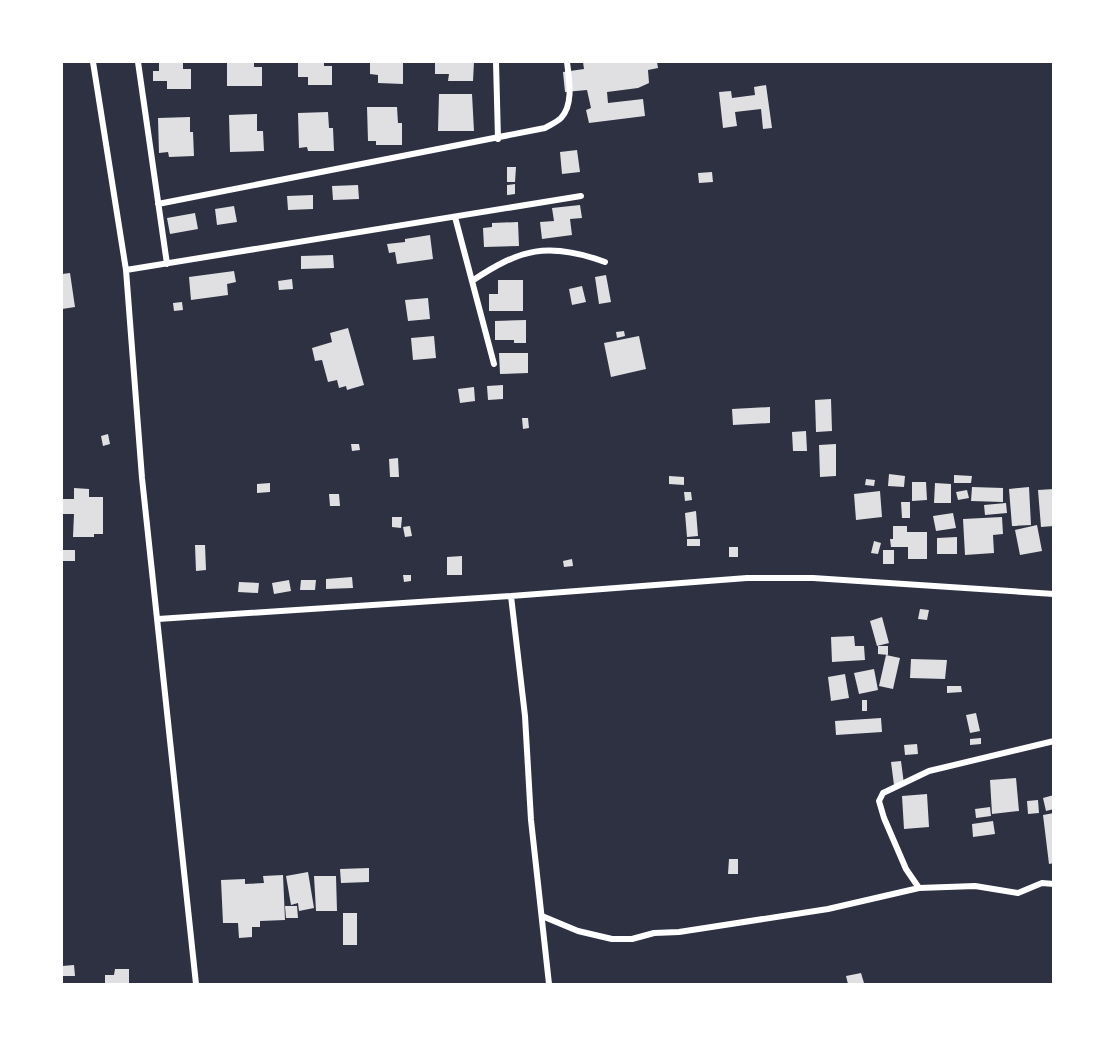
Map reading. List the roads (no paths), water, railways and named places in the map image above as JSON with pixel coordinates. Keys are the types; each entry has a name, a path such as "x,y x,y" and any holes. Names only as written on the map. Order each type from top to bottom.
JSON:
{"street":[{"path":"93,62 126,270 142,478 196,984"},
{"path":"138,62 167,264"},
{"path":"496,62 498,139"},
{"path":"158,204 545,128 561,118 568,104 570,82 567,62"},
{"path":"126,270 580,196"},
{"path":"455,217 494,364"},
{"path":"472,281 501,262 534,252 555,250 581,254 604,262"},
{"path":"158,619 747,578 813,578 1053,594"},
{"path":"511,596 525,716 531,820 549,984"},
{"path":"919,888 906,868 884,818 879,801 883,793 928,771 1053,741"},
{"path":"542,916 596,936 632,939 654,933 679,932 828,909 919,888 975,886 1018,893 1042,883 1053,884"}]}
